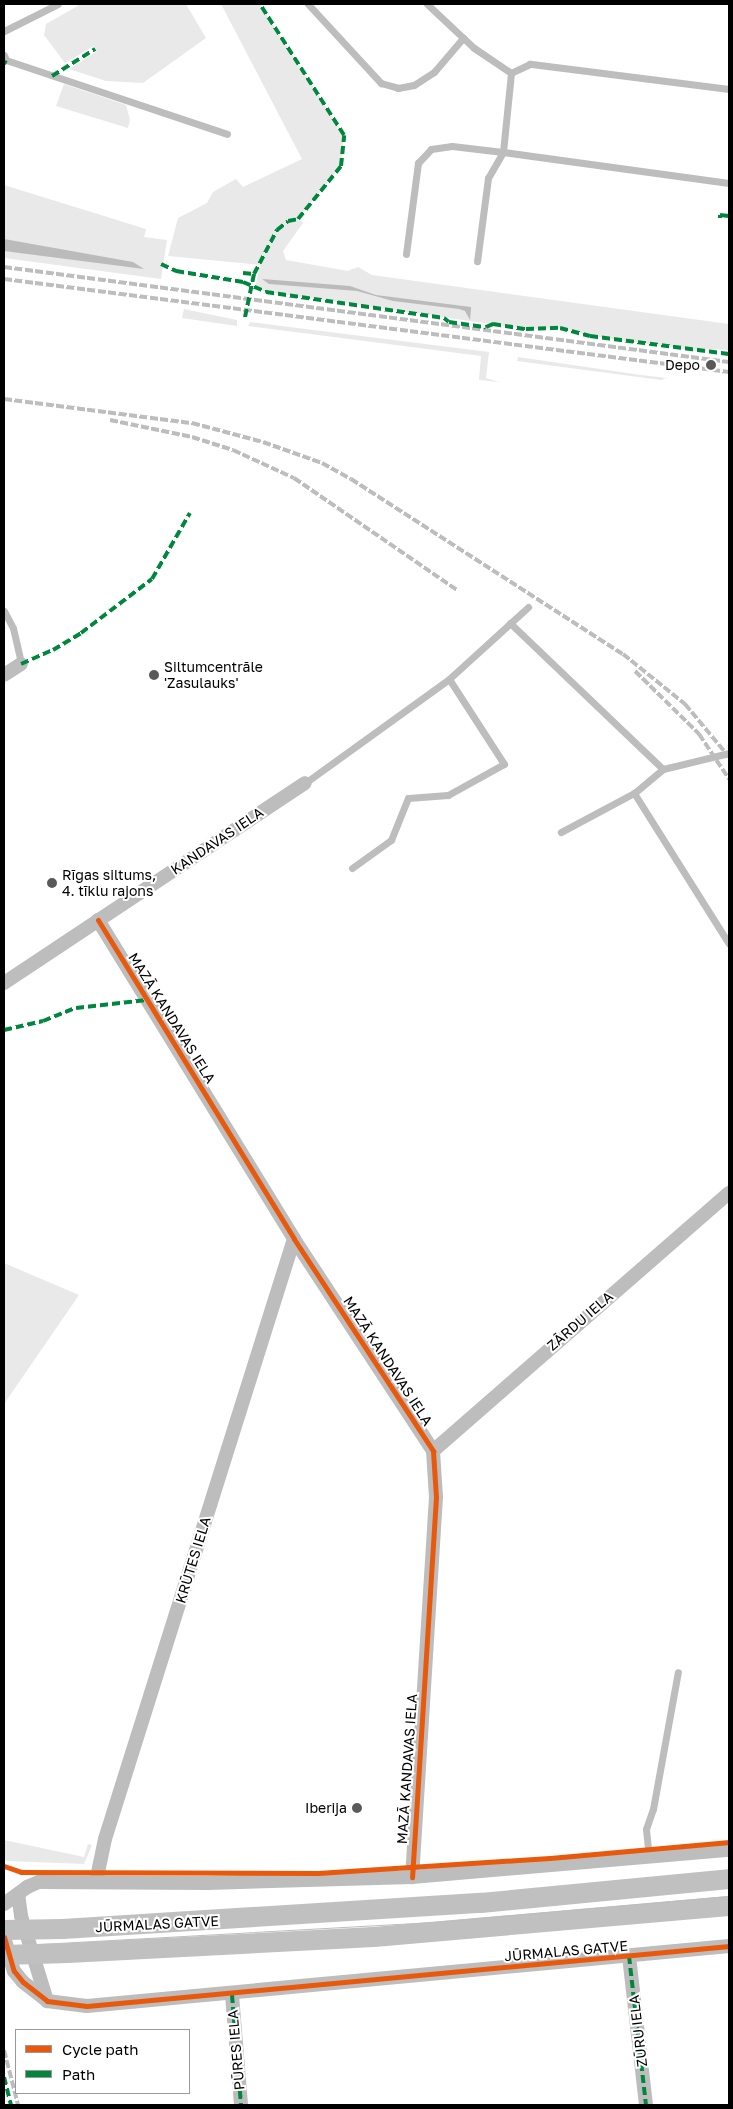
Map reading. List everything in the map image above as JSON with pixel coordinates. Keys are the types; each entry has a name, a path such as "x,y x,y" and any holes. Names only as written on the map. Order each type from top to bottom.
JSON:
{"main road":[{"name":"JŪRMALAS GATVE","path":"4,1930 63,1929 471,1904 729,1879"},
{"name":"JŪRMALAS GATVE","path":"4,1955 374,1937 729,1906"}],"street":[{"path":"4,675 21,664"},
{"name":"KANDAVAS IELA","path":"4,983 305,783"},
{"name":"MAZĀ KANDAVAS IELA","path":"98,920 294,1239 433,1451 436,1497 412,1877"},
{"name":"ZĀRDU IELA","path":"433,1451 729,1193"},
{"name":"KRŪTES IELA","path":"96,1882 105,1839 294,1239"},
{"path":"4,1904 39,1882 266,1882 412,1877 729,1850"},
{"path":"18,1894 20,1916 47,2001"},
{"path":"4,1937 14,1971 23,1982 47,2001"},
{"name":"JŪRMALAS GATVE","path":"47,2001 87,2006 232,1995 729,1946"},
{"name":"ZŪRU IELA","path":"629,1956 646,2105"},
{"name":"PŪRES IELA","path":"232,1995 241,2105"}],"lane":[{"path":"4,31 58,4"},
{"path":"308,4 381,83 398,88 414,85 434,72 463,38"},
{"path":"427,4 463,38 511,72"},
{"path":"4,54 6,60 227,134"},
{"path":"511,72 530,64 729,89"},
{"path":"477,261 488,178 502,152 511,72"},
{"path":"406,254 418,163 430,149 452,146 729,183"},
{"path":"305,783 449,679 528,607"},
{"path":"4,611 13,628 21,664"},
{"path":"510,623 663,769"},
{"path":"352,868 391,840 408,798 448,795 504,764 449,679"},
{"path":"561,832 634,793 663,769 729,753"},
{"path":"634,793 729,944"},
{"path":"649,1858 646,1829 653,1810 678,1672"}],"shaded area":[{"path":"81,4 186,4 206,38 143,83 106,81 69,69 97,51 94,46 65,63 44,35 46,24"},
{"path":"221,4 260,4 344,135 341,166 298,219 303,223 283,251 286,260 348,271 358,267 372,275 729,324 729,350 707,349 705,352 590,336 560,328 526,329 266,292 255,288 260,265 168,256 178,218 207,203 213,192 236,179 243,187 302,159"},
{"path":"64,84 126,105 130,120 128,128 56,106"},
{"path":"4,185 146,229 144,237 167,240 161,279 4,258"},
{"path":"4,239 133,262 144,269 4,251"},
{"path":"262,279 350,286 376,295 471,307 470,320 465,311 459,309 393,301 357,291 269,284"},
{"path":"184,309 237,320 237,326 182,318"},
{"path":"250,322 489,352 486,378 499,382 479,380 481,356 248,326"},
{"path":"518,357 666,378 661,380 517,361"},
{"path":"4,1263 79,1295 4,1404"},
{"path":"4,1840 84,1857 88,1844 92,1845 84,1864 7,1861 4,1859"}],"tram line":[{"path":"4,1946 433,1922 729,1896"}],"railway":[{"path":"4,267 729,362"},
{"path":"4,279 729,372"},
{"path":"4,399 192,423 263,442 322,463 351,479 623,654 685,704 729,757"},
{"path":"110,420 192,437 233,450 294,478 457,590"},
{"path":"635,671 699,734 729,779"},
{"path":"4,2050 15,2093"},
{"path":"15,2094 18,2105"}],"marked path":[{"path":"254,274 277,230 288,221 298,219 341,166 344,135 260,4"},
{"path":"52,76 95,49"},
{"path":"4,64 6,60"},
{"path":"720,218 720,215 729,216"},
{"path":"161,264 176,271 243,282 266,292 444,318 449,322 486,327 493,324 526,329 560,328 590,336 729,354"},
{"path":"243,273 254,274 245,317"},
{"path":"21,664 53,650 81,633 152,579 190,513"},
{"path":"4,1030 43,1021 76,1008 147,1000"},
{"path":"629,1956 646,2105"},
{"path":"232,1995 241,2105"},
{"path":"4,2077 11,2105"}],"cycle path":[{"path":"98,920 294,1239 433,1451 436,1497 412,1877"},
{"path":"4,1866 21,1872 318,1873 550,1858 729,1842"},
{"path":"4,1937 14,1971 23,1982 47,2001 87,2006 729,1946"}],"place":[{"name":"Depo","path":"711,365"},
{"name":"Siltumcentrāle 'Zasulauks'","path":"154,675"},
{"name":"Rīgas siltums, 4. tīklu rajons","path":"52,883"},
{"name":"Iberija","path":"357,1808"}]}
